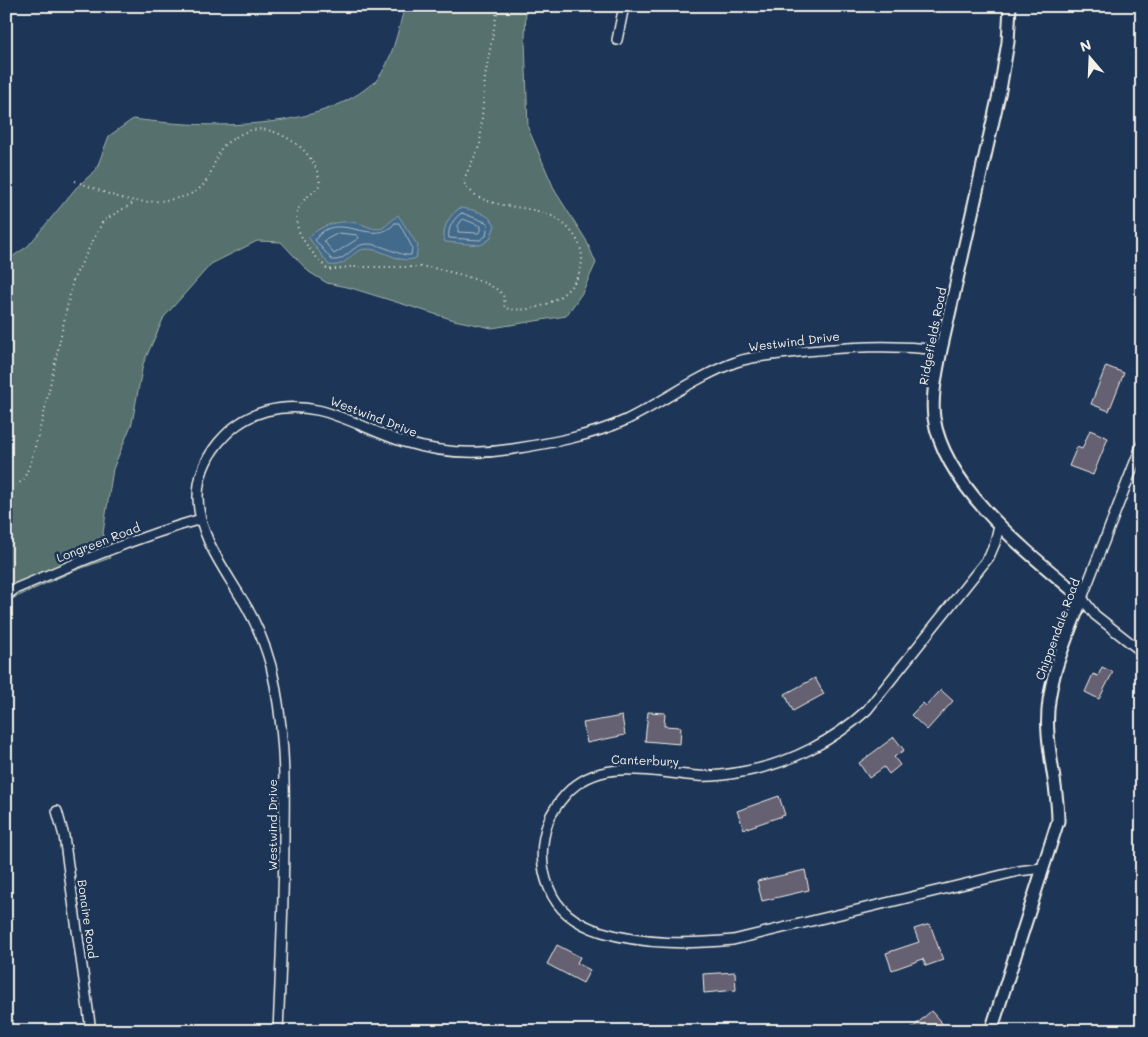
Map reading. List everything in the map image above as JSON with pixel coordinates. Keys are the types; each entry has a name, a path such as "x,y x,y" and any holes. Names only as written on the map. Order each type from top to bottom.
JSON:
{"street":[{"path":"617,40 624,6"},
{"name":"Ridgefields Road","path":"1010,6 1008,42 1000,90 934,386 934,417 937,432 949,461 999,525 1082,598 1095,614 1142,652"},
{"name":"Westwind Drive","path":"278,1031 284,891 285,763 276,692 270,663 250,614 209,542 201,519 198,499 203,466 222,438 246,420 263,412 301,407 318,408 379,433 426,448 478,454 570,439 603,429 628,419 703,377 751,357 866,345 899,345 941,350"},
{"name":"Chippendale Road","path":"991,1031 1058,814 1058,801 1048,735 1048,697 1054,672 1142,444"},
{"name":"Longreen Road","path":"6,596 15,589 80,562 171,528 201,519"},
{"name":"Canterbury","path":"999,525 995,543 989,557 867,710 853,724 808,749 748,771 701,776 627,770 600,771 584,778 560,801 550,815 542,847 542,864 551,893 574,920 591,928 637,940 701,943 753,936 1019,871 1042,868"},
{"name":"Bonaire Road","path":"58,811 64,836 91,1031"}],"path":[{"path":"75,181 125,201 136,202 179,198 199,190 210,176 222,147 240,134 255,128 268,129 284,135 305,150 318,173 320,184 300,205 297,211 297,222 298,231 328,270 350,267 433,268 497,290 505,299 505,308 517,309 552,302 564,295 572,287 581,267 582,255 580,245 570,230 552,215 494,202 479,196 470,191 463,181 480,145 485,76 498,6"},
{"path":"6,489 23,481 31,462 73,280 103,221 136,202"}],"green space":[{"path":"405,6 526,6 525,40 528,128 555,191 586,240 596,263 582,293 566,316 492,328 454,320 351,288 327,283 309,272 281,242 257,241 211,264 164,317 143,364 132,423 113,469 103,533 110,558 71,572 12,599 6,606 6,261 28,246 76,188 96,170 109,136 133,119 190,124 252,124 313,114 340,104 364,90 376,81 382,73 394,45"}],"water":[{"path":"460,208 480,212 489,217 495,225 490,239 481,245 445,242 445,227 452,214"},
{"path":"398,215 418,246 416,258 404,260 380,251 367,249 357,252 341,264 329,265 308,237 321,228 342,222 356,223 376,229 383,228"}],"building":[{"path":"1106,366 1124,373 1109,411 1091,404"},
{"path":"1090,430 1108,438 1093,475 1069,466 1077,447 1082,449"},
{"path":"1102,667 1113,672 1099,699 1085,692 1093,674 1098,676"},
{"path":"815,678 824,694 793,711 785,694"},
{"path":"941,690 953,701 927,730 911,715 923,703 926,706"},
{"path":"648,712 665,713 664,726 681,727 680,744 645,741"},
{"path":"622,716 625,735 587,743 583,723"},
{"path":"894,737 904,750 894,757 900,765 889,774 884,767 869,778 859,763"},
{"path":"779,796 785,815 744,829 737,811"},
{"path":"805,870 809,890 762,901 757,881"},
{"path":"930,924 943,960 926,966 923,959 892,970 886,953 919,942 914,929"},
{"path":"557,945 580,957 577,963 590,970 583,983 547,964"},
{"path":"735,972 736,990 704,993 703,974"},
{"path":"931,1011 949,1031 909,1031"}]}
